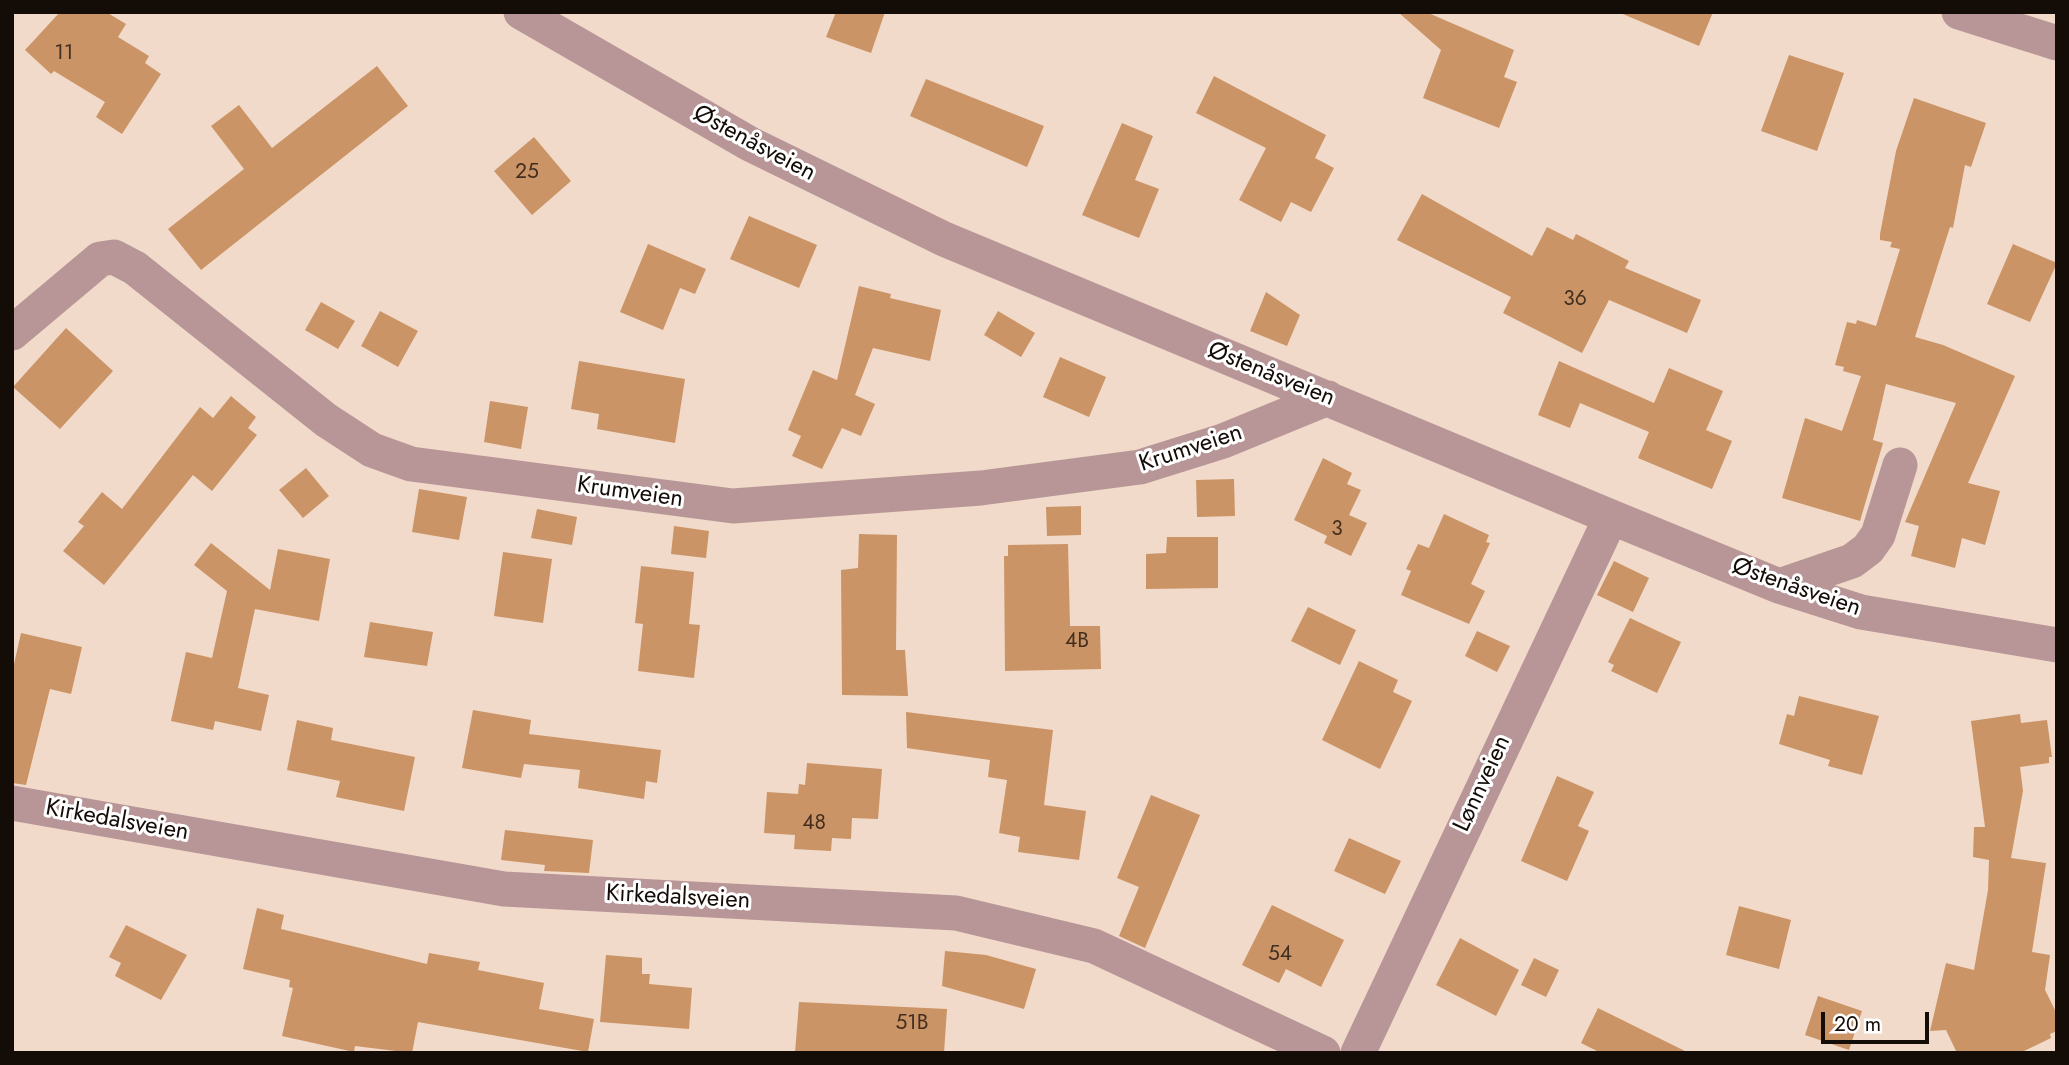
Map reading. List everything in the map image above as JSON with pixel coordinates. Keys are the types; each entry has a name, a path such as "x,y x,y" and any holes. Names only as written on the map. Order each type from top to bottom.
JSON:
{"street":[{"name":"Østenåsveien","path":"521,12 750,144 841,190 1104,307 1611,517 1779,586 1861,612 2057,645"},
{"path":"1959,12 2057,43"},
{"name":"Krumveien","path":"12,333 100,259 114,257 135,268 326,420 372,450 411,464 733,506 981,488 1140,467 1223,441 1328,398"},
{"path":"1779,586 1852,561 1868,549 1878,536 1900,465"},
{"name":"Lønnveien","path":"1358,1053 1611,517"},
{"name":"Kirkedalsveien","path":"12,803 504,889 956,913 1094,946 1323,1053"}],"building":[{"path":"60,12 106,12 126,24 118,37 149,56 145,63 161,74 122,134 96,117 105,102 54,71 51,74 25,50"},
{"path":"836,12 885,12 871,53 826,37"},
{"path":"1398,12 1426,12 1514,50 1504,77 1517,82 1499,128 1423,98 1441,50"},
{"path":"1618,12 1713,12 1699,46"},
{"path":"1789,55 1844,73 1817,151 1761,131"},
{"path":"377,66 408,106 201,270 168,229 244,169 211,126 239,105 272,148"},
{"path":"1214,76 1326,135 1315,158 1334,168 1311,212 1291,202 1281,222 1239,200 1266,148 1196,113"},
{"path":"926,79 1044,126 1027,167 910,116"},
{"path":"1914,98 1986,123 1971,167 1965,165 1953,228 1950,227 1915,337 1943,345 2015,376 1968,483 2000,491 1985,545 1962,538 1955,568 1911,556 1919,526 1905,522 1956,403 1886,384 1873,440 1883,443 1860,521 1782,498 1805,418 1842,431 1861,376 1843,371 1844,367 1835,365 1847,322 1856,324 1857,320 1876,326 1900,249 1890,247 1892,242 1880,240 1880,234 1896,151"},
{"path":"1122,123 1153,136 1135,180 1159,189 1139,238 1082,215"},
{"path":"534,137 571,181 532,215 494,171"},
{"path":"1422,194 1532,256 1547,227 1573,240 1576,234 1629,261 1625,268 1701,300 1687,333 1609,300 1582,353 1503,313 1511,297 1397,240"},
{"path":"749,216 817,245 799,288 730,259"},
{"path":"648,244 706,269 695,294 680,288 663,330 620,312"},
{"path":"2013,244 2057,263 2030,322 1987,304"},
{"path":"859,286 891,294 890,298 941,310 930,361 873,348 855,395 875,404 861,436 842,428 822,469 792,456 801,436 788,430 813,370 837,380"},
{"path":"1266,292 1300,315 1287,346 1250,331"},
{"path":"321,302 355,321 338,349 305,330"},
{"path":"380,311 418,331 398,367 361,346"},
{"path":"998,311 1035,333 1021,357 984,335"},
{"path":"66,328 113,371 60,429 13,387"},
{"path":"1060,357 1106,377 1089,417 1043,397"},
{"path":"579,361 685,379 675,443 597,429 599,414 571,409"},
{"path":"1559,361 1654,403 1669,368 1723,391 1706,430 1732,441 1712,489 1638,458 1649,432 1580,403 1570,428 1538,415"},
{"path":"231,396 256,417 248,428 257,435 212,491 193,475 104,585 63,551 84,526 78,522 102,492 122,509 200,407 213,418"},
{"path":"490,401 528,407 521,449 484,442"},
{"path":"1323,458 1352,473 1347,484 1361,490 1349,515 1367,523 1351,556 1324,543 1327,536 1294,520"},
{"path":"306,468 329,496 303,518 279,490"},
{"path":"1234,479 1235,516 1197,517 1196,480"},
{"path":"419,489 467,497 459,540 412,532"},
{"path":"1081,506 1081,535 1047,536 1046,507"},
{"path":"537,509 577,517 572,545 531,538"},
{"path":"1444,514 1489,535 1486,542 1490,543 1471,584 1485,591 1469,624 1401,595 1411,571 1406,569 1418,544 1429,548"},
{"path":"674,526 709,531 706,558 671,554"},
{"path":"859,534 897,535 896,650 905,650 908,696 842,695 841,570 858,568"},
{"path":"1167,537 1218,537 1218,588 1146,589 1146,554 1166,553"},
{"path":"211,543 270,590 278,549 330,559 319,621 255,609 238,688 269,695 261,731 215,721 213,730 171,721 186,652 212,658 227,591 194,565"},
{"path":"1068,544 1070,626 1100,626 1101,669 1005,671 1004,556 1008,556 1008,545"},
{"path":"503,552 552,559 543,623 494,616"},
{"path":"1614,561 1649,578 1633,612 1597,595"},
{"path":"641,566 694,572 689,624 700,625 694,678 638,671 643,624 635,623"},
{"path":"1308,607 1356,630 1340,665 1291,641"},
{"path":"1630,618 1681,642 1657,693 1611,671 1614,665 1608,662"},
{"path":"370,622 433,632 427,666 364,657"},
{"path":"1477,631 1510,646 1497,672 1465,656"},
{"path":"21,633 82,647 71,694 50,689 26,785 12,783 12,673"},
{"path":"1359,661 1398,680 1393,692 1412,701 1380,769 1322,740"},
{"path":"1799,696 1879,716 1862,775 1828,766 1830,760 1779,744 1787,714 1794,716"},
{"path":"473,710 531,720 529,734 661,750 657,783 646,781 644,799 578,788 580,770 524,764 521,778 462,768"},
{"path":"906,712 1053,730 1044,805 1086,811 1079,860 1018,852 1020,837 999,833 1007,780 988,777 990,760 907,748"},
{"path":"2020,714 2021,723 2047,720 2052,757 2049,757 2049,763 2020,767 2023,791 2011,858 2046,863 2032,952 2050,955 2045,990 2057,1014 2057,1031 2050,1034 2051,1038 2020,1053 1957,1053 1946,1030 1930,1031 1946,963 1974,970 1988,890 1989,860 1973,857 1974,827 1985,827 1971,721"},
{"path":"297,720 333,728 331,740 415,757 404,811 336,797 340,781 287,770"},
{"path":"807,763 882,769 878,819 852,818 851,839 832,838 831,851 794,849 795,835 764,833 767,792 798,794 799,784 805,785"},
{"path":"1557,776 1594,792 1578,826 1589,831 1567,881 1521,861"},
{"path":"1151,795 1200,815 1145,948 1119,936 1139,887 1117,878"},
{"path":"505,830 593,840 589,873 544,871 545,865 501,860"},
{"path":"1349,838 1401,861 1385,894 1334,871"},
{"path":"1272,905 1344,940 1321,987 1286,969 1279,983 1242,965"},
{"path":"1739,906 1791,920 1779,969 1726,955"},
{"path":"257,908 284,915 281,929 427,964 429,953 480,962 478,970 544,983 539,1009 594,1019 588,1052 418,1022 412,1053 355,1046 354,1052 282,1036 293,988 289,987 290,980 243,969"},
{"path":"126,925 187,955 161,1000 115,976 121,963 109,957"},
{"path":"1460,938 1519,970 1496,1016 1436,985"},
{"path":"945,951 986,955 1036,969 1024,1009 942,986"},
{"path":"606,955 642,958 642,974 650,974 649,984 692,988 689,1029 600,1022"},
{"path":"1534,958 1559,970 1546,997 1521,985"},
{"path":"1818,996 1862,1011 1849,1050 1805,1035"},
{"path":"799,1002 947,1009 944,1053 795,1053"},
{"path":"1598,1008 1689,1053 1601,1053 1581,1043"}]}
